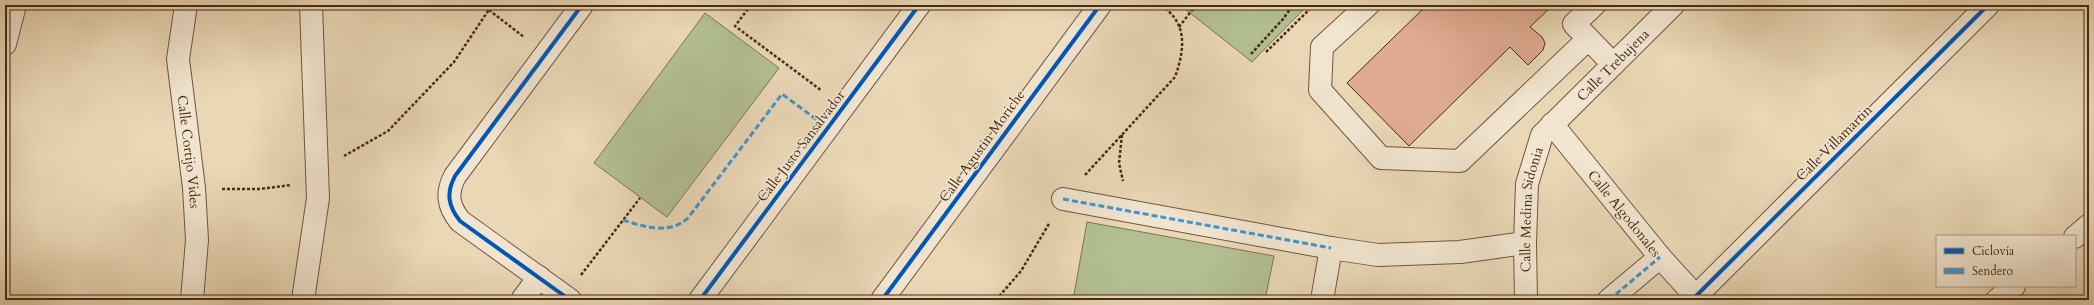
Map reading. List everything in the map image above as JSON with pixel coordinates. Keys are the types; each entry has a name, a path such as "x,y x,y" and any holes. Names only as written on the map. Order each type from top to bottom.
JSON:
{"street":[{"path":"5,44 15,5"},
{"name":"Calle Cortijo Vides","path":"186,5 178,59 194,188 197,240 192,300"},
{"path":"304,300 318,198 311,5"},
{"path":"567,298 460,221 450,204 449,194 450,185 455,176 582,5"},
{"name":"Calle Justo Sansalvador","path":"700,300 920,5"},
{"name":"Calle Agustin Moriche","path":"882,300 1100,5"},
{"path":"1368,5 1322,47 1320,90 1381,158 1460,161 1588,39"},
{"path":"1594,5 1574,24 1613,64"},
{"name":"Calle Trebujena","path":"1552,124 1673,5"},
{"name":"Calle Villamartin","path":"1698,298 1988,5"},
{"name":"Calle Algodonales","path":"1552,124 1660,257 1698,298"},
{"name":"Calle Medina Sidonia","path":"1526,300 1525,243 1527,184 1542,135 1552,124"},
{"path":"1064,199 1331,248 1378,255 1460,252 1525,243"},
{"path":"2076,235 2089,225"},
{"path":"1322,300 1331,248"},
{"path":"1609,300 1660,257"},
{"path":"522,300 539,278"},
{"path":"1997,300 2013,287"}],"path":[{"path":"194,188 260,189 290,186 388,131 454,62 492,5"},
{"path":"751,5 735,26 844,107"},
{"path":"996,300 1021,271 1064,199 1175,77 1180,61 1182,44 1179,27 1172,12 1160,5"},
{"path":"1179,27 1196,5"},
{"path":"1251,54 1283,19 1293,5"},
{"path":"1266,52 1314,5"},
{"path":"489,10 546,54"},
{"path":"1122,135 1119,163 1124,191 1134,212"},
{"path":"567,298 640,198"}],"green space":[{"path":"1180,5 1308,5 1252,62"},
{"path":"705,13 779,68 667,217 594,163"},
{"path":"1087,222 1274,256 1265,300 1073,300"}],"building":[{"path":"1427,5 1553,5 1530,27 1542,37 1545,43 1543,50 1528,65 1510,47 1409,146 1347,83"}],"marked path":[{"path":"623,220 648,227 665,228 681,223 688,218 782,94 828,128"},
{"path":"1063,199 1331,248"},
{"path":"1609,300 1660,257"}],"cycle path":[{"path":"570,300 460,221 453,210 449,194 455,176 582,5"},
{"path":"700,300 919,5"},
{"path":"882,300 1100,5"},
{"path":"1696,296 1988,5"}]}
